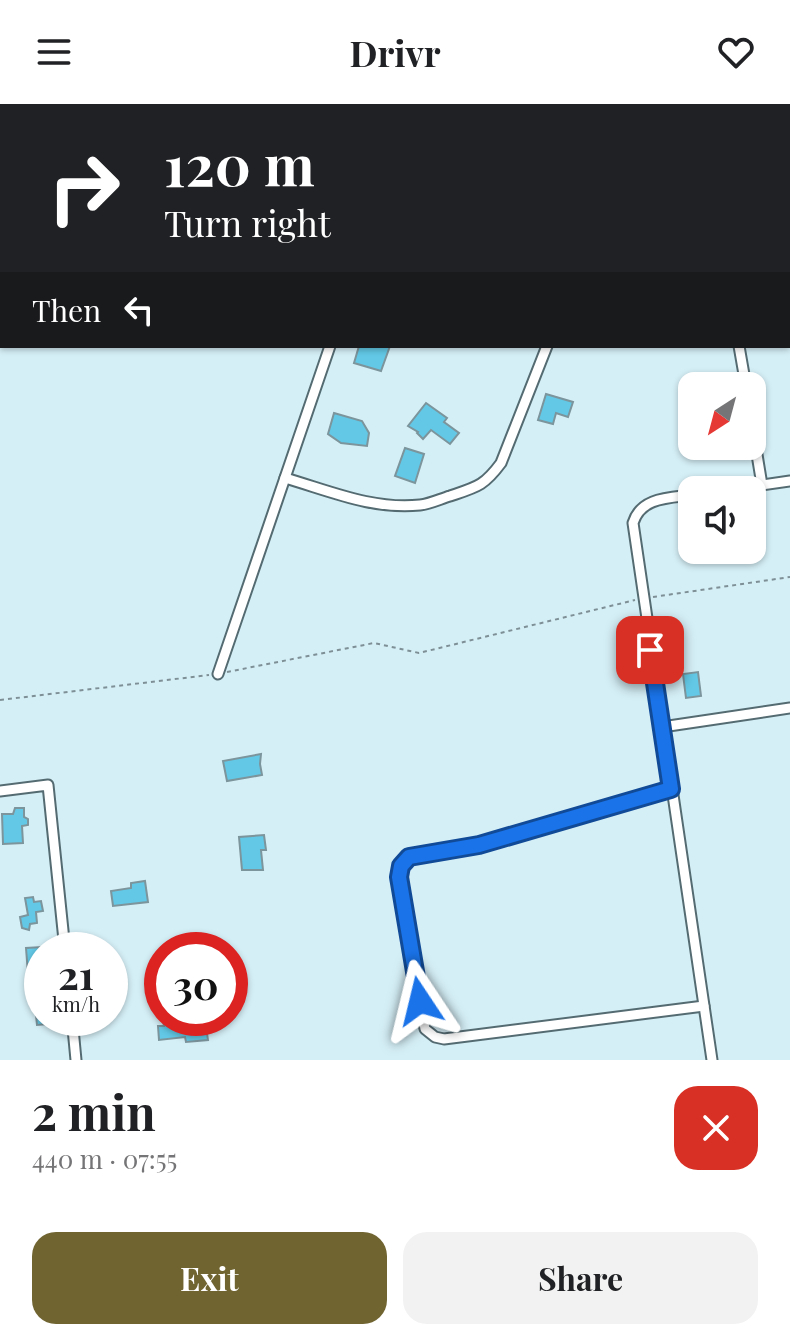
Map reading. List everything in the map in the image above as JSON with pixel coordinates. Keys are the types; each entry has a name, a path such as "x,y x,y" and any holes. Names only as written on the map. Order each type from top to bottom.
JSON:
{"street":[{"path":"218,674 329,348"},
{"path":"285,478 375,505 392,506 423,505 479,487 501,463 546,348"},
{"path":"739,348 744,372"},
{"path":"766,484 790,481"},
{"path":"678,497 651,501 635,515 633,523 712,1060"},
{"path":"662,727 790,708"},
{"path":"0,791 48,785 63,932"},
{"path":"671,789 479,845 409,857 401,866 401,891 425,1029 435,1037 444,1039 704,1006"},
{"path":"74,1036 76,1060"}],"path":[{"path":"0,700 218,674 374,643 419,653 643,598 790,577"}],"building":[{"path":"358,348 389,348 381,371 354,363"},
{"path":"546,394 573,402 568,417 556,413 553,424 538,420"},
{"path":"426,403 447,418 444,422 459,433 450,444 431,430 423,439 408,426"},
{"path":"334,413 362,421 369,433 367,446 341,443 328,434"},
{"path":"405,448 424,454 415,483 395,476"},
{"path":"698,672 701,696 686,698 683,674"},
{"path":"261,754 262,775 227,781 223,761"},
{"path":"15,808 24,808 24,817 28,819 28,825 22,826 23,843 3,844 2,814 13,814"},
{"path":"264,835 266,850 261,850 263,870 242,870 239,837"},
{"path":"145,881 148,902 113,906 111,891 131,888 131,883"},
{"path":"33,897 34,902 41,901 43,911 36,912 37,923 30,924 29,930 22,928 20,917 28,915 25,898"},
{"path":"159,1036 207,1036 208,1040 186,1042 185,1037 159,1040"}],"route":[{"path":"420,1001 399,877 401,866 409,857 479,845 671,789 650,650"}]}
